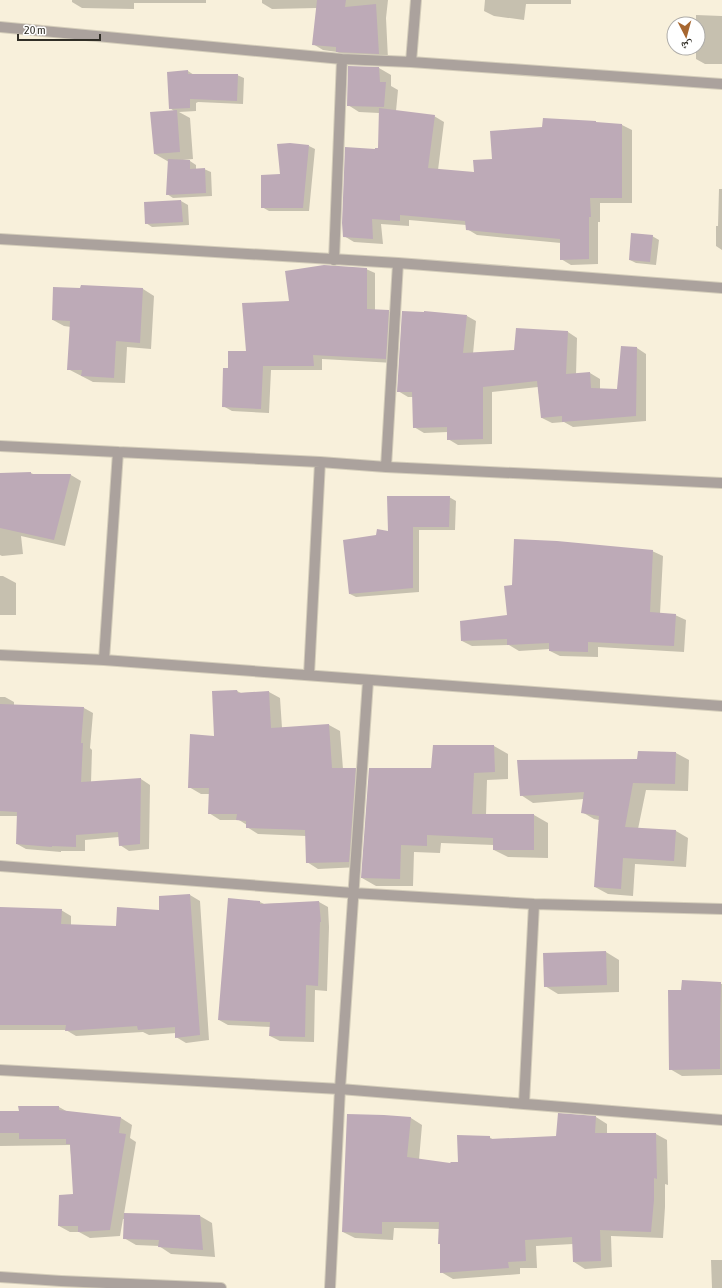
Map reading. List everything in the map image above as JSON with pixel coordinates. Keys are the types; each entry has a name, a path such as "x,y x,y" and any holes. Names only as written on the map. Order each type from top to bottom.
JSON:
{"street":[{"path":"411,62 416,0"},
{"path":"0,27 342,59 411,62 722,84"},
{"path":"334,260 342,59"},
{"path":"0,239 398,263 722,288"},
{"path":"386,467 398,263"},
{"path":"0,446 320,462 386,467 722,483"},
{"path":"104,660 118,452"},
{"path":"309,676 320,462"},
{"path":"0,655 104,660 368,681 722,706"},
{"path":"330,1288 340,1089 368,681"},
{"path":"0,866 353,893 534,904 722,909"},
{"path":"524,1104 534,904"},
{"path":"0,1070 340,1089 722,1120"},
{"path":"0,1277 61,1285 221,1288"}],"building":[{"path":"317,0 346,0 345,7 376,4 379,54 336,52 336,47 312,45"},
{"path":"348,66 379,67 380,82 386,82 384,107 347,106"},
{"path":"188,70 188,74 238,74 237,101 190,99 190,108 169,109 167,72"},
{"path":"379,108 435,115 428,168 474,172 473,160 492,159 490,131 542,127 543,118 622,124 622,198 590,198 591,217 589,217 589,259 560,260 560,239 466,230 465,221 400,215 400,221 372,219 373,239 343,237 342,223 345,147 378,148"},
{"path":"177,110 180,152 154,154 150,112"},
{"path":"290,143 309,145 303,208 261,208 261,175 280,174 277,144"},
{"path":"168,159 190,160 190,169 205,168 206,193 166,195"},
{"path":"181,200 183,222 145,224 144,202"},
{"path":"631,233 653,235 650,262 629,260"},
{"path":"324,265 367,268 367,309 389,310 386,359 313,355 314,366 263,366 261,409 222,407 223,368 228,368 228,351 246,351 242,303 289,301 285,271"},
{"path":"81,285 143,288 140,343 116,341 114,378 81,376 82,370 67,370 70,321 52,320 53,287 80,288"},
{"path":"402,311 424,311 467,315 463,353 514,350 516,328 568,331 566,374 590,372 591,388 617,389 621,346 637,347 636,416 562,422 562,416 541,418 537,381 483,387 483,439 447,440 447,427 413,428 412,392 397,392"},
{"path":"31,472 31,474 71,474 54,540 0,528 0,473"},
{"path":"387,496 450,496 449,527 413,527 413,588 349,594 343,540 376,535 377,529 388,531"},
{"path":"514,539 557,541 653,550 650,612 676,614 674,646 588,642 588,652 549,651 549,643 507,645 507,639 461,641 460,621 507,615 504,586 512,585"},
{"path":"237,690 238,693 269,691 271,728 329,724 332,768 356,768 349,862 306,863 305,830 246,828 246,821 236,820 237,814 208,814 209,788 188,788 190,734 214,736 212,691"},
{"path":"0,704 84,707 81,743 83,743 81,782 141,778 140,844 119,846 118,832 76,835 76,847 16,844 17,812 0,811"},
{"path":"433,745 494,745 495,772 474,773 472,814 534,814 534,850 493,850 493,838 427,835 427,846 401,845 400,879 361,878 369,768 431,768"},
{"path":"638,751 676,752 675,784 633,783 625,827 676,830 674,861 623,858 621,889 594,887 599,816 581,813 584,792 520,796 517,760 637,759"},
{"path":"190,894 200,1035 175,1038 175,1027 138,1030 137,1026 65,1031 66,1025 0,1025 0,907 62,909 61,924 116,926 117,907 159,910 159,896"},
{"path":"228,898 260,901 260,904 319,901 321,922 318,986 306,985 305,1037 269,1036 270,1022 218,1020"},
{"path":"606,951 607,985 544,987 543,953"},
{"path":"682,980 721,982 720,1069 669,1070 668,990 681,990"},
{"path":"18,1106 59,1106 59,1110 121,1117 119,1133 126,1134 110,1230 78,1232 78,1226 58,1226 59,1195 73,1194 70,1144 66,1144 66,1139 19,1139 19,1133 0,1133 0,1111 19,1111"},
{"path":"558,1113 596,1116 595,1133 656,1133 657,1179 654,1178 654,1200 651,1232 600,1230 601,1261 573,1262 572,1237 525,1240 526,1261 508,1262 509,1268 440,1273 440,1244 438,1244 439,1222 382,1222 382,1234 342,1232 347,1114 411,1117 407,1157 450,1163 458,1162 457,1135 490,1136 490,1139 556,1136"},
{"path":"124,1213 200,1215 203,1250 158,1247 159,1240 123,1239"}]}
